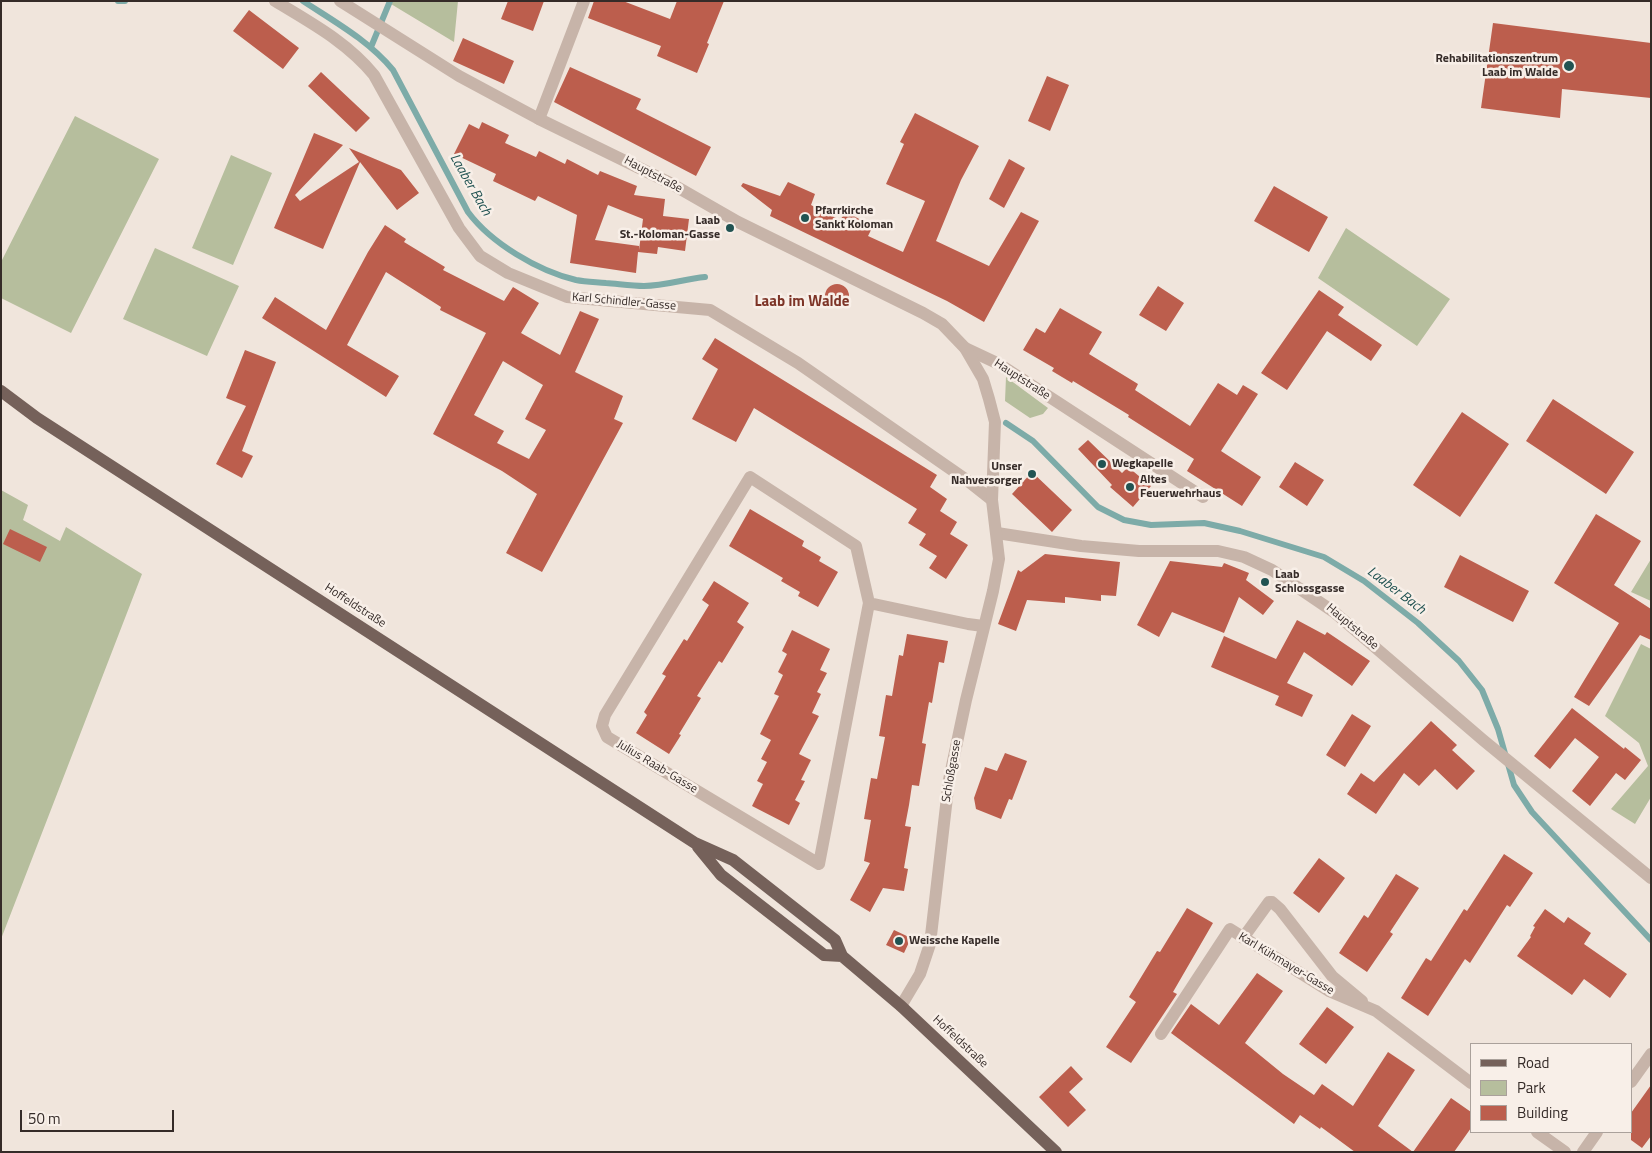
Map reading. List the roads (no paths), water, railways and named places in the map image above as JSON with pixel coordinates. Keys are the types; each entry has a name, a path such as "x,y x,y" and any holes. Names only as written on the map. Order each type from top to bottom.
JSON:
{"main road":[{"name":"Hoffeldstraße","path":"1,391 72,441 694,843 733,860 835,940 842,956 901,1006 1056,1152"},
{"name":"Hoffeldstraße","path":"694,843 721,875 824,955 842,956"}],"street":[{"name":"Karl Schindler-Gasse","path":"275,1 335,38 360,58 374,75 459,228 480,256 508,273 567,297 710,310 798,363 968,480 992,500"},
{"name":"Hauptstraße","path":"340,1 459,76 539,119 670,183 738,222 942,324 965,348 983,379 989,398 995,422 992,500 997,533 1081,546 1139,551 1218,551 1244,557 1272,570 1334,612 1483,740 1651,878"},
{"path":"539,119 584,1"},
{"name":"Hauptstraße","path":"965,348 999,364 1203,497"},
{"name":"Julius Raab-Gasse","path":"750,477 856,546 870,603 819,864 607,737 602,726 605,714 750,477"},
{"name":"Schloßgasse","path":"901,1006 920,974 930,944 949,780 983,626 993,591 999,559 997,533"},
{"path":"870,603 983,626"},
{"path":"1243,938 1269,902 1272,902 1280,909 1332,976 1376,1012"},
{"name":"Karl Kühmayer-Gasse","path":"1160,1034 1230,929 1329,991 1376,1012 1470,1082"},
{"path":"1632,1081 1651,1054"},
{"path":"1538,1133 1565,1152"},
{"path":"1583,1152 1595,1133"}],"waterway":[{"name":"Laaber Bach","path":"118,1 125,1"},
{"name":"Laaber Bach","path":"303,1 362,41 393,70 468,212 502,245 546,270 580,281 644,286 705,277"},
{"path":"371,47 390,1"},
{"name":"Laaber Bach","path":"1006,423 1033,441 1098,507 1124,520 1151,525 1204,523 1240,531 1324,557 1364,581 1418,623 1459,661 1482,690 1498,729 1514,785 1532,812 1651,940"}],"place":[{"name":"Rehabilitationszentrum Laab im Walde","path":"1569,66"},
{"name":"Pfarrkirche Sankt Koloman","path":"805,218"},
{"name":"Laab St.-Koloman-Gasse","path":"730,228"},
{"name":"Wegkapelle","path":"1102,464"},
{"name":"Unser Nahversorger","path":"1032,474"},
{"name":"Altes Feuerwehrhaus","path":"1130,487"},
{"name":"Laab Schlossgasse","path":"1265,582"},
{"name":"Weissche Kapelle","path":"899,941"}],"district":[{"name":"Laab im Walde","path":"802,302"}]}
